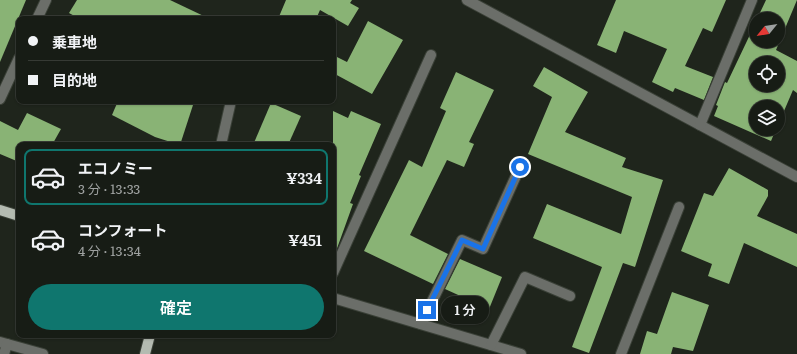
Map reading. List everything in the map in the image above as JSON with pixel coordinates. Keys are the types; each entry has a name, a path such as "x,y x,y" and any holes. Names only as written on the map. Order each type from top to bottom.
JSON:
{"main road":[{"path":"0,210 16,215"},
{"path":"145,354 149,338"}],"street":[{"path":"38,16 46,0"},
{"path":"467,0 797,177"},
{"path":"700,126 752,0"},
{"path":"336,266 431,55"},
{"path":"0,99 16,64"},
{"path":"222,142 231,104"},
{"path":"421,324 462,240 483,249 520,167"},
{"path":"621,354 679,207"},
{"path":"491,345 525,277 570,296"},
{"path":"336,299 521,354"},
{"path":"3,347 43,354"}],"building":[{"path":"0,0 26,0 19,16 16,16 16,24 0,62"},
{"path":"77,0 170,0 204,16 74,16 69,13"},
{"path":"286,0 352,0 350,3 359,8 348,26 336,19 336,16 330,16 320,10 317,16 279,16"},
{"path":"616,0 726,0 712,32 703,28 685,66 713,77 704,100 675,88 673,92 652,82 667,49 624,31 616,53 597,45"},
{"path":"766,0 797,0 785,29 785,12 760,12"},
{"path":"368,21 403,40 372,94 336,75 336,56 347,62"},
{"path":"749,37 749,48 777,48 776,50 797,61 797,93 793,90 785,109 785,100 749,100 749,131 714,116 718,106 716,105 725,82 727,83"},
{"path":"544,67 588,92 565,132 626,158 622,167 663,180 635,267 623,263 589,353 572,347 602,267 533,238 547,204 621,234 632,197 528,154 552,97 533,86"},
{"path":"456,72 494,90 469,142 474,144 464,167 447,160 410,235 448,254 433,284 364,251 409,160 422,167 446,111 440,108"},
{"path":"117,104 193,105 181,142 171,142 155,137 112,115"},
{"path":"271,104 301,116 289,142 254,142"},
{"path":"333,111 348,118 351,111 381,124 359,175 361,176 350,203 353,204 336,251 336,142 333,142"},
{"path":"27,113 61,129 54,142 16,142 16,161 0,154 0,121 18,130"},
{"path":"760,136 773,136 771,141"},
{"path":"729,168 768,190 768,196 757,216 797,234 797,267 744,243 729,284 708,276 712,264 681,251 704,193 713,196"},
{"path":"460,259 502,277 489,309 445,289"},
{"path":"672,292 709,305 693,351 673,347 671,354 640,354 647,331 657,334"}],"route":[{"path":"427,310 462,240 483,249 520,167"}]}
